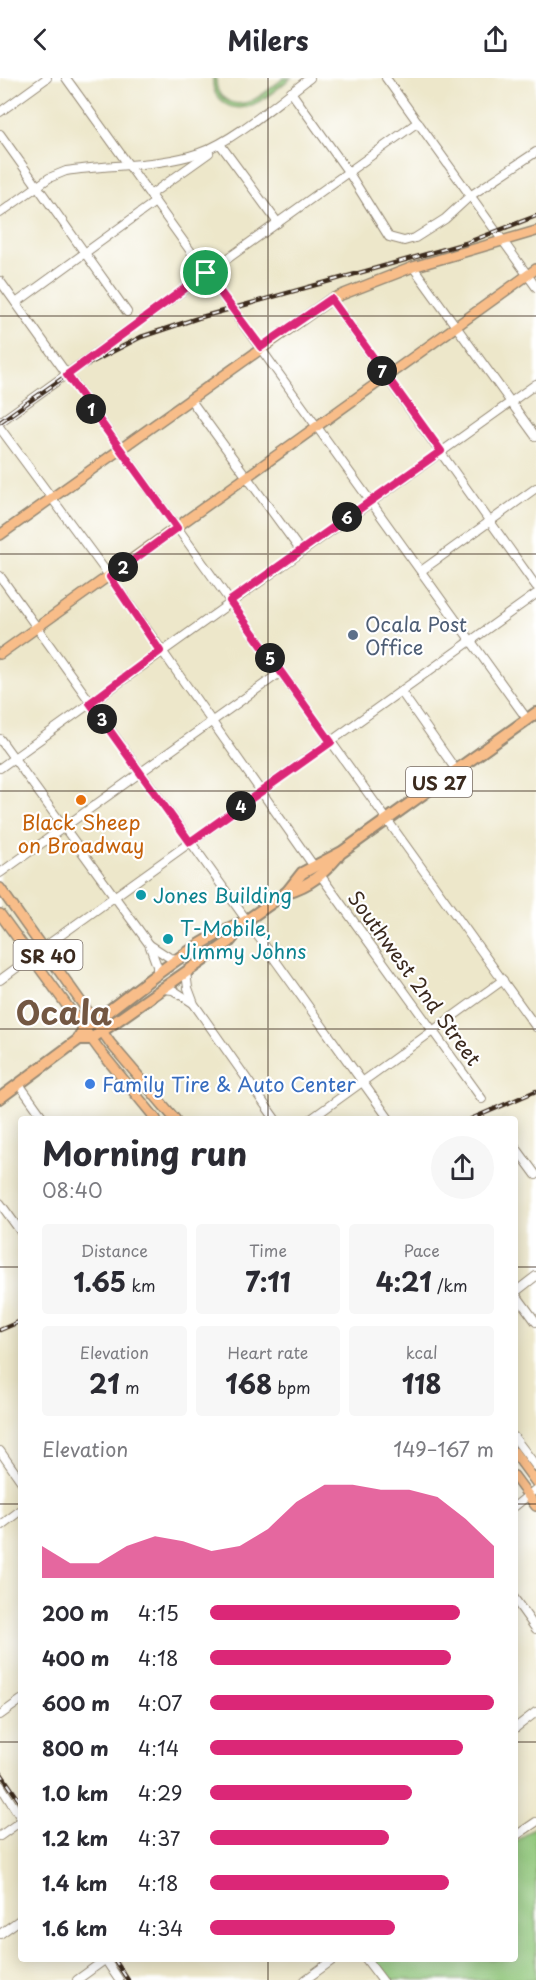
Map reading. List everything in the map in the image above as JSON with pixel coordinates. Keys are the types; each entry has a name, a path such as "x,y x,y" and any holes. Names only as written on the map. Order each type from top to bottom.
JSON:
{"highway":[{"name":"US 27","path":"0,1098 95,1021 156,976 221,930 247,920 286,892 302,873 313,865 342,852 532,716"},
{"name":"US 27","path":"286,892 307,886 321,876 342,852"},
{"name":"US 27","path":"91,1039 229,942 247,920"},
{"path":"81,1034 91,1039"}],"main road":[{"path":"0,535 331,299 413,267 536,231"},
{"path":"0,654 532,273"},
{"name":"SR 40","path":"0,888 102,1031 144,1086 172,1116"},
{"path":"0,898 7,907 18,914"},
{"name":"SR 40","path":"0,914 81,1034"},
{"path":"91,1039 154,1116"},
{"path":"518,1457 536,1482"},
{"path":"518,1480 532,1492 536,1506"}],"street":[{"path":"0,112 47,78"},
{"path":"66,78 471,641 532,716"},
{"path":"150,195 310,78"},
{"path":"386,78 502,240 532,273 536,287"},
{"path":"291,92 349,173 389,237 404,241 415,238 445,219 470,196 536,152"},
{"path":"0,422 418,122"},
{"path":"0,134 127,312"},
{"path":"0,213 37,186 66,171 181,159 220,144"},
{"path":"220,144 278,223"},
{"path":"15,303 155,202"},
{"path":"413,267 458,326 536,437"},
{"path":"0,281 536,1027"},
{"path":"331,299 536,585"},
{"path":"0,768 300,550 536,384"},
{"path":"190,399 300,550"},
{"path":"0,428 110,577 313,865"},
{"path":"421,571 536,488"},
{"path":"0,576 387,1116"},
{"path":"43,948 402,693 536,594"},
{"path":"0,873 281,672"},
{"path":"402,693 456,770"},
{"path":"0,739 149,944 157,966 156,976"},
{"name":"Southwest 2nd Street","path":"321,876 482,1099"},
{"path":"149,944 170,958 180,960"},
{"path":"0,980 30,958"},
{"path":"186,972 188,988 194,1004 273,1116"},
{"path":"314,1116 504,980"},
{"path":"163,989 173,990 194,1004"},
{"path":"19,1084 42,1116"},
{"path":"518,1150 536,1175"},
{"path":"2,1209 18,1229"},
{"path":"518,1289 536,1276"},
{"path":"518,1297 536,1322"},
{"path":"518,1442 536,1466"},
{"path":"0,1451 18,1477"},
{"path":"518,1504 532,1492"},
{"path":"0,1526 18,1512"},
{"path":"518,1604 536,1629"},
{"path":"0,1715 18,1702"},
{"path":"518,1726 536,1712"},
{"path":"0,1785 18,1815"},
{"path":"0,1836 18,1822"},
{"path":"518,1834 536,1822"},
{"path":"0,1934 18,1921"},
{"path":"77,1980 101,1962"},
{"path":"107,1962 119,1980"},
{"path":"305,1980 330,1962"},
{"path":"368,1962 382,1980"}],"green space":[{"path":"213,78 216,78 216,84 222,97 240,104 256,99 284,78 291,78 268,96 251,106 242,108 233,107 218,98"},
{"path":"536,1826 536,1980 387,1980 373,1962 518,1962 518,1840"}],"railway":[{"path":"0,422 67,375 141,337 198,318 466,243 536,216"},
{"path":"478,1116 536,1091"},
{"path":"0,1330 18,1322"},
{"path":"0,1772 18,1799"},
{"path":"116,1962 128,1980"}],"place":[{"name":"Ocala Post Office","path":"353,635"},
{"name":"Black Sheep on Broadway","path":"81,800"},
{"name":"Jones Building","path":"141,895"},
{"name":"T-Mobile, Jimmy Johns","path":"168,939"},
{"name":"Family Tire & Auto Center","path":"90,1084"}],"district":[{"name":"Ocala","path":"64,1012"}],"route":[{"path":"206,273 261,347 331,299 441,451 230,601 331,742 190,842 90,703 160,651 110,577 177,528 67,375 206,273"}]}
